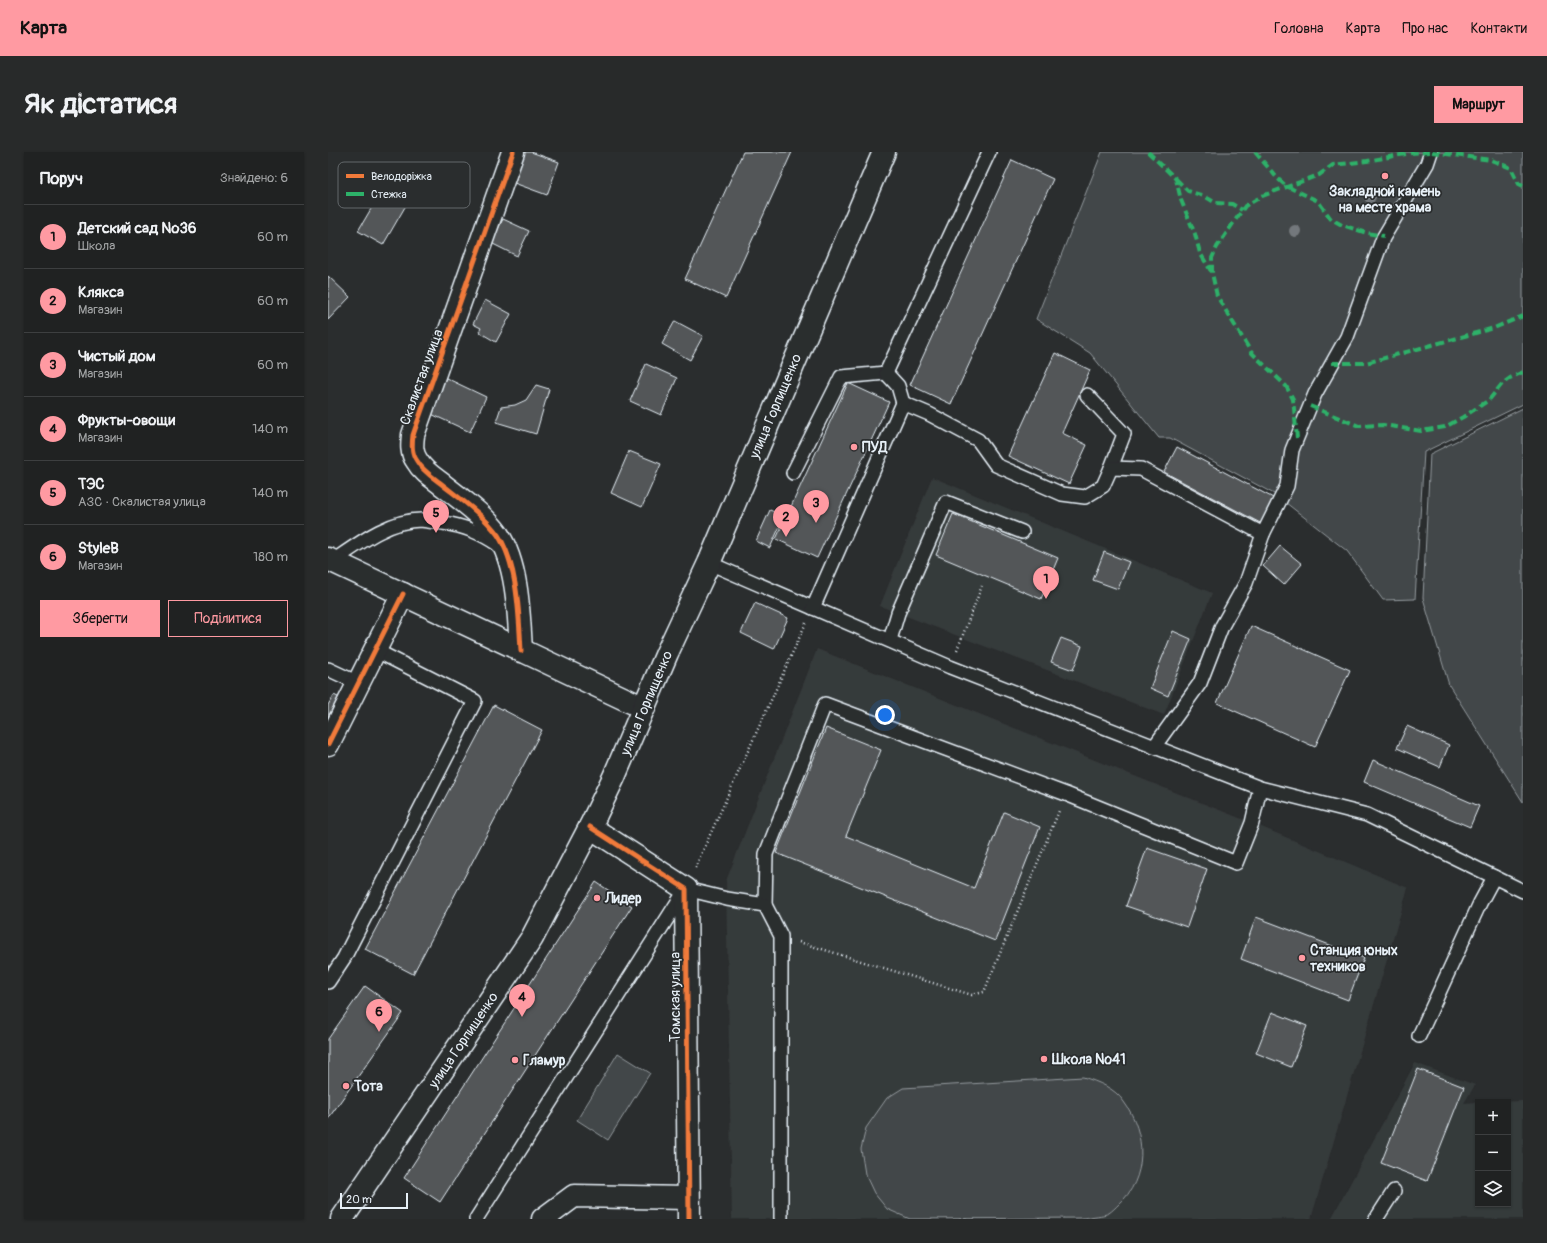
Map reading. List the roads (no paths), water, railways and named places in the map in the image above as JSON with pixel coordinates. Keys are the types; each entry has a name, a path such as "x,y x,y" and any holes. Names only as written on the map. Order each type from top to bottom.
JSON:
{"main road":[{"name":"Скалистая улица","path":"513,152 413,435 412,449 416,460 425,471 484,519 498,535 506,550 510,566 519,612 521,651"},
{"name":"улица Горпищенко","path":"342,1219 532,938 590,827 614,777 708,563 884,152"},
{"path":"331,560 644,708"},
{"path":"328,744 403,594"},
{"path":"590,827 686,889"},
{"name":"Томская улица","path":"686,889 688,1219"},
{"path":"544,1219 574,1196 688,1198"}],"lane":[{"path":"886,373 989,152"},
{"path":"1154,747 1200,683 1222,626 1246,583 1263,534 1287,486 1292,450 1307,412 1315,394 1347,337 1383,238 1427,164 1431,152"},
{"path":"813,608 903,403 898,386 886,373"},
{"path":"793,474 841,377 886,373"},
{"path":"903,403 929,414 978,440 996,464 1062,494 1085,497 1103,486 1112,468 1124,434 1088,395"},
{"path":"1112,468 1141,469 1263,534"},
{"path":"890,640 898,613 946,502 1022,532"},
{"path":"331,560 368,538 397,525 420,520 460,525 473,529 506,550"},
{"path":"708,563 950,667 1260,788 1367,815 1523,891"},
{"path":"328,982 344,958 475,701 375,650"},
{"path":"328,669 358,683"},
{"path":"781,1218 781,936 765,905 766,854 825,704 1066,794 1236,863 1252,823 1260,788"},
{"path":"1419,1036 1480,903 1494,877"},
{"path":"476,1219 686,889 727,899 765,905"},
{"path":"1376,1219 1394,1191"}],"place":[{"name":"Закладной камень на месте храма","path":"1385,176"},
{"name":"ПУД","path":"854,447"},
{"name":"Чистый дом","path":"816,523"},
{"name":"ТЭС","path":"436,533"},
{"name":"Клякса","path":"786,537"},
{"name":"Детский сад №36","path":"1046,599"},
{"name":"Лидер","path":"597,898"},
{"name":"Станция юных техников","path":"1302,958"},
{"name":"Фрукты-овощи","path":"522,1017"},
{"name":"StyleB","path":"379,1032"},
{"name":"Школа №41","path":"1044,1059"},
{"name":"Гламур","path":"515,1060"},
{"name":"Тота","path":"346,1086"}]}
